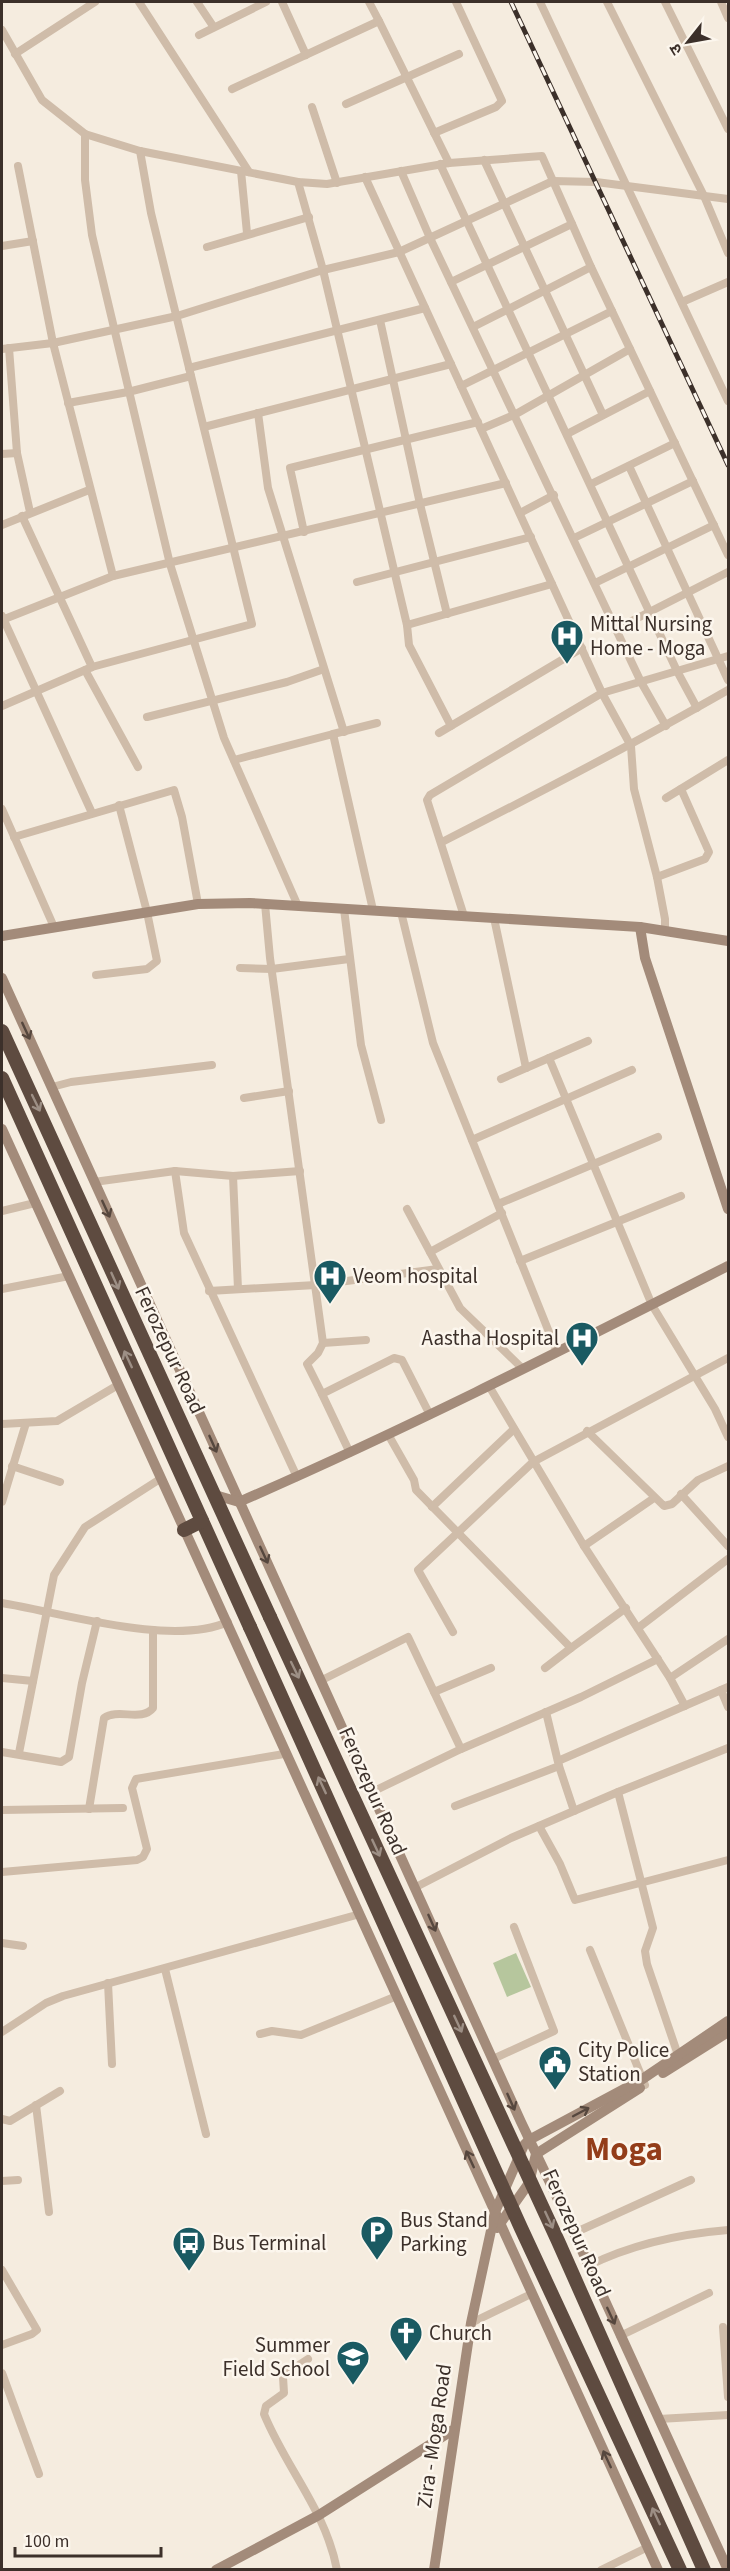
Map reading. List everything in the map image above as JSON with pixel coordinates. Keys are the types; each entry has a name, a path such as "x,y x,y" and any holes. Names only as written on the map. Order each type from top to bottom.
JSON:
{"highway":[{"name":"Ferozepur Road","path":"2,1031 171,1404 558,2241 704,2570"},
{"name":"Ferozepur Road","path":"2,1078 474,2125 680,2570"},
{"path":"184,1530 202,1521"}],"street":[{"path":"15,54 95,2"},
{"path":"139,2 245,172 247,233"},
{"path":"197,2 213,26"},
{"path":"199,35 213,26 266,2"},
{"path":"282,2 306,55"},
{"path":"369,2 449,163"},
{"path":"434,133 496,107 502,100 456,2"},
{"path":"540,2 729,401"},
{"path":"607,2 704,196 729,253"},
{"path":"665,2 729,129"},
{"path":"721,2 729,18"},
{"path":"232,89 379,21"},
{"path":"2,30 42,100 85,134 140,151 298,182 337,183 440,164 539,155 546,162 591,267 729,555"},
{"path":"346,104 459,54"},
{"path":"312,107 337,183"},
{"path":"85,134 88,208 113,330 170,564 212,700 234,760 298,906"},
{"path":"2,706 88,669 193,638 252,624 151,213 140,151"},
{"path":"484,160 603,415"},
{"path":"440,164 630,566 677,671 697,708"},
{"path":"18,166 53,343 113,576"},
{"path":"401,171 430,238 516,414 641,682 666,726"},
{"path":"365,177 602,693 631,746 634,789 657,877 665,931"},
{"path":"30,512 17,453 5,349 53,343 177,316 323,270 399,252 553,181 729,199"},
{"path":"298,182 323,270 378,514 407,625 409,645 451,726"},
{"path":"207,247 247,233 309,217"},
{"path":"451,282 572,224"},
{"path":"2,246 33,241"},
{"path":"473,327 591,267"},
{"path":"682,302 729,282"},
{"path":"68,404 128,392 190,372 425,308"},
{"path":"461,386 612,310"},
{"path":"380,320 420,504 447,614"},
{"path":"304,532 290,468 406,440 479,426 516,414 630,349"},
{"path":"204,427 451,364"},
{"path":"567,434 650,391"},
{"path":"258,413 268,488 281,538 344,732"},
{"path":"591,484 675,442"},
{"path":"2,454 17,453"},
{"path":"629,466 717,659 729,680"},
{"path":"574,538 693,481"},
{"path":"92,813 2,618 113,576 506,483"},
{"path":"2,525 89,490"},
{"path":"520,513 554,495"},
{"path":"22,516 88,669 138,767"},
{"path":"595,583 714,525"},
{"path":"357,582 531,537"},
{"path":"616,629 729,572"},
{"path":"407,625 552,584"},
{"path":"439,733 582,648"},
{"path":"464,916 427,800 430,795 602,693 729,656"},
{"path":"147,717 287,682 324,669"},
{"path":"442,842 570,774 631,746 729,690"},
{"path":"234,760 377,723"},
{"path":"333,734 373,910"},
{"path":"666,798 728,760"},
{"path":"657,877 705,859 709,852 681,789"},
{"path":"14,837 171,790 175,791 198,904"},
{"path":"96,975 147,969 155,964 147,912 120,806"},
{"path":"2,809 54,927"},
{"path":"2,936 198,904 265,904 640,927 729,941"},
{"path":"265,904 323,1343 318,1353 307,1364 350,1454"},
{"path":"344,909 362,1052 381,1120"},
{"path":"401,912 433,1043 557,1352"},
{"path":"494,918 526,1068"},
{"path":"640,927 645,958 729,1209"},
{"path":"240,968 273,969 349,959"},
{"path":"2,978 529,2140 728,2570"},
{"path":"501,1079 588,1041"},
{"path":"549,1058 652,1305 696,1376 729,1437"},
{"path":"52,1087 71,1082 212,1065"},
{"path":"472,1140 633,1070"},
{"path":"244,1098 289,1091"},
{"path":"2,1129 160,1479 228,1622 284,1754 360,1914 658,2570"},
{"path":"498,1203 658,1137"},
{"path":"94,1182 175,1171 233,1176 300,1171"},
{"path":"175,1171 182,1227 209,1291 297,1477"},
{"path":"233,1176 238,1290"},
{"path":"520,1261 681,1196"},
{"path":"2,1211 35,1203"},
{"path":"406,1209 460,1308 523,1369"},
{"path":"430,1252 502,1213"},
{"path":"215,1495 239,1502 350,1454 729,1266"},
{"path":"209,1291 316,1285 438,1269"},
{"path":"2,1289 69,1276"},
{"path":"323,1343 366,1340"},
{"path":"322,1394 399,1358 430,1415"},
{"path":"453,1632 418,1570 533,1462 587,1431 729,1358"},
{"path":"2,1424 57,1421 118,1385"},
{"path":"489,1386 584,1546 626,1608 685,1706"},
{"path":"2,1496 26,1423"},
{"path":"432,1507 514,1429"},
{"path":"587,1431 654,1498 667,1506 698,1480 729,1466"},
{"path":"389,1436 414,1480 416,1490 571,1648"},
{"path":"12,1466 60,1482"},
{"path":"19,1753 45,1610 54,1575 79,1533 160,1479"},
{"path":"681,1494 729,1546"},
{"path":"584,1546 654,1498"},
{"path":"638,1628 729,1559"},
{"path":"2,1603 153,1630 214,1628 228,1622"},
{"path":"545,1668 626,1608"},
{"path":"2,1752 19,1753 61,1762 69,1757 82,1683 97,1621"},
{"path":"89,1809 104,1718 114,1714 145,1714 153,1707 153,1630"},
{"path":"322,1680 408,1637 461,1749"},
{"path":"670,1678 729,1639"},
{"path":"372,1792 658,1659"},
{"path":"434,1692 491,1668"},
{"path":"2,1678 33,1681"},
{"path":"455,1806 559,1763 725,1689 729,1707"},
{"path":"546,1712 574,1811"},
{"path":"416,1887 539,1826 729,1748"},
{"path":"2,1872 137,1860 143,1857 147,1849 132,1788 136,1779 284,1754"},
{"path":"618,1792 653,1928 645,1952 647,1964 678,2055"},
{"path":"2,1810 123,1808"},
{"path":"539,1826 560,1864 575,1900 729,1860"},
{"path":"2,2032 54,1999 360,1914"},
{"path":"493,2059 554,2031 514,1927"},
{"path":"2,1943 23,1946"},
{"path":"590,1950 643,2082"},
{"path":"165,1969 206,2134"},
{"path":"108,1983 112,2064"},
{"path":"260,2034 272,2031 301,2035 397,1996"},
{"path":"536,2154 729,2021"},
{"path":"529,2140 643,2082 729,2032"},
{"path":"2,2119 10,2121 60,2091"},
{"path":"36,2105 49,2212"},
{"name":"Zira - Moga Road","path":"434,2570 453,2430 471,2323 495,2212 520,2154 529,2140"},
{"name":"Zira - Moga Road","path":"490,2239 529,2183 536,2154"},
{"path":"2,2181 18,2180"},
{"path":"574,2233 691,2181"},
{"path":"588,2266 606,2257 680,2234 729,2230"},
{"path":"2,2270 38,2330 2,2346"},
{"path":"471,2323 531,2294"},
{"path":"620,2336 709,2294"},
{"path":"723,2327 729,2397"},
{"path":"308,2359 285,2374 284,2392 266,2406 264,2414 319,2515 333,2548 337,2570"},
{"path":"2,2373 39,2474"},
{"path":"659,2419 729,2415"},
{"path":"216,2570 319,2515 453,2430"},
{"path":"602,2570 648,2547"}],"green space":[{"path":"516,1953 531,1987 507,1997 493,1963"}],"railway":[{"path":"511,2 728,465"}],"place":[{"name":"Mittal Nursing Home - Moga","path":"567,665"},
{"name":"Veom hospital","path":"330,1305"},
{"name":"Aastha Hospital","path":"582,1367"},
{"name":"City Police Station","path":"555,2091"},
{"name":"Bus Stand Parking","path":"377,2261"},
{"name":"Bus Terminal","path":"189,2272"},
{"name":"Church","path":"406,2362"},
{"name":"Summer Field School","path":"353,2386"}],"district":[{"name":"Moga","path":"624,2148"}]}
